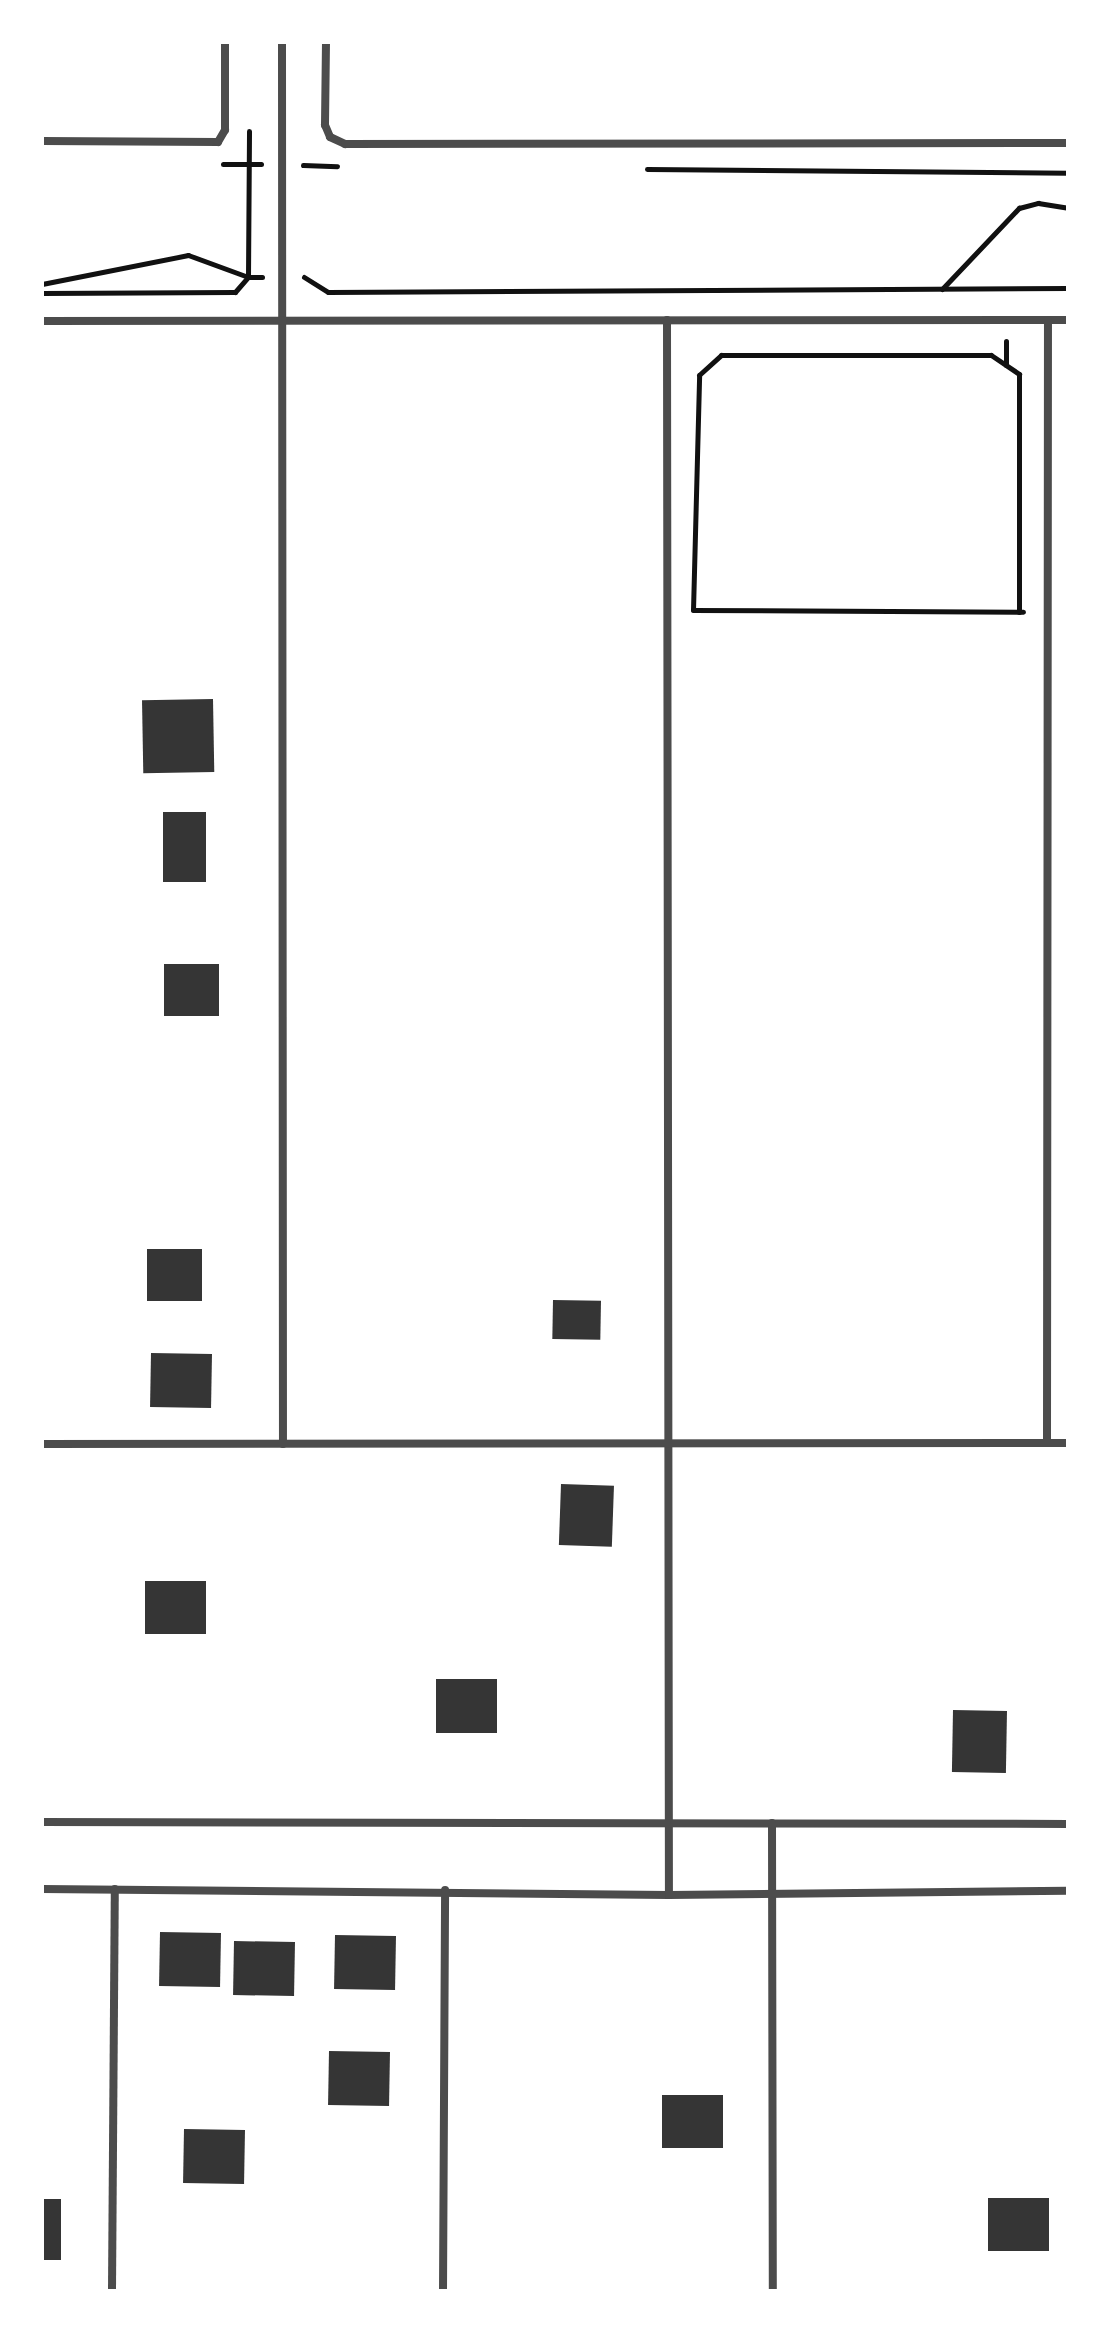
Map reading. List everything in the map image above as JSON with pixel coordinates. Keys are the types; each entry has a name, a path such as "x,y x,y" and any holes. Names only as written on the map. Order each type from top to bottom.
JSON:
{"street":[{"path":"42,141 218,142 225,130 225,42"},
{"path":"282,42 283,1444"},
{"path":"326,42 325,125 330,137 345,144 1068,143"},
{"path":"667,320 669,1895"},
{"path":"1047,1443 1048,320"},
{"path":"42,321 1068,320"},
{"path":"42,1444 1068,1443"},
{"path":"42,1822 1068,1824"},
{"path":"772,1823 775,1895 773,2291"},
{"path":"42,1889 445,1890 669,1895 1068,1891"},
{"path":"112,2291 115,1889"},
{"path":"443,2291 445,1890"}],"path":[{"path":"42,293 235,292 248,277 249,118"},
{"path":"942,289 1019,208 1038,203 1068,208"},
{"path":"42,284 188,255 248,277 304,277 328,292 1068,288"},
{"path":"693,610 699,375 721,355 991,355 1019,374 1019,612"},
{"path":"668,610 1048,612"}],"building":[{"path":"213,699 214,772 143,773 142,700"},
{"path":"163,812 206,812 206,882 163,882"},
{"path":"164,964 219,964 219,1016 164,1016"},
{"path":"147,1249 202,1249 202,1301 147,1301"},
{"path":"553,1300 601,1301 600,1340 552,1339"},
{"path":"151,1353 212,1354 211,1408 150,1407"},
{"path":"561,1484 614,1486 612,1547 559,1545"},
{"path":"145,1581 206,1581 206,1634 145,1634"},
{"path":"436,1679 497,1679 497,1733 436,1733"},
{"path":"953,1710 1007,1711 1006,1773 952,1772"},
{"path":"160,1932 221,1933 220,1987 159,1986"},
{"path":"335,1935 396,1936 395,1990 334,1989"},
{"path":"234,1941 295,1942 294,1996 233,1995"},
{"path":"329,2051 390,2052 389,2106 328,2105"},
{"path":"662,2095 723,2095 723,2148 662,2148"},
{"path":"184,2129 245,2130 244,2184 183,2183"},
{"path":"988,2198 1049,2198 1049,2251 988,2251"},
{"path":"42,2199 61,2199 61,2260 42,2260"}]}
